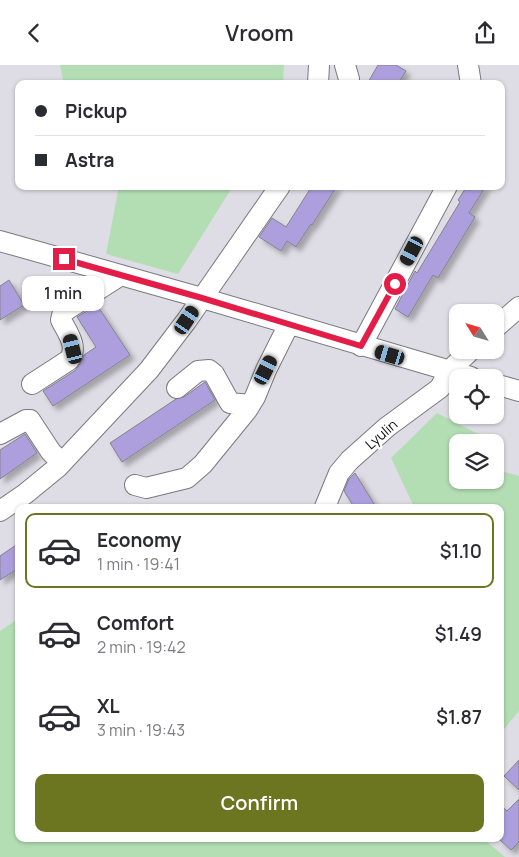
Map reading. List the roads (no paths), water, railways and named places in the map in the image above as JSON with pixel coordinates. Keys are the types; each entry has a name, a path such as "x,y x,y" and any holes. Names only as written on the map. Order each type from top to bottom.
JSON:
{"street":[{"path":"318,80 319,65"},
{"path":"345,65 349,80"},
{"path":"468,65 470,80"},
{"path":"0,511 25,494 62,463 149,371 277,190"},
{"path":"361,346 445,190"},
{"path":"0,241 449,371"},
{"path":"32,384 73,356 71,340 61,320 64,312 121,275"},
{"path":"504,320 519,307"},
{"path":"135,485 146,488 187,478 204,464 240,421 250,405 289,324"},
{"name":"Lyulin","path":"451,369 462,359"},
{"path":"177,388 198,371 210,371 214,374 230,403 250,405"},
{"name":"Lyulin","path":"326,504 339,473 350,460 387,427 440,388 449,371"},
{"path":"504,387 519,391"},
{"path":"0,434 26,420 30,420 51,451 62,463"}]}
